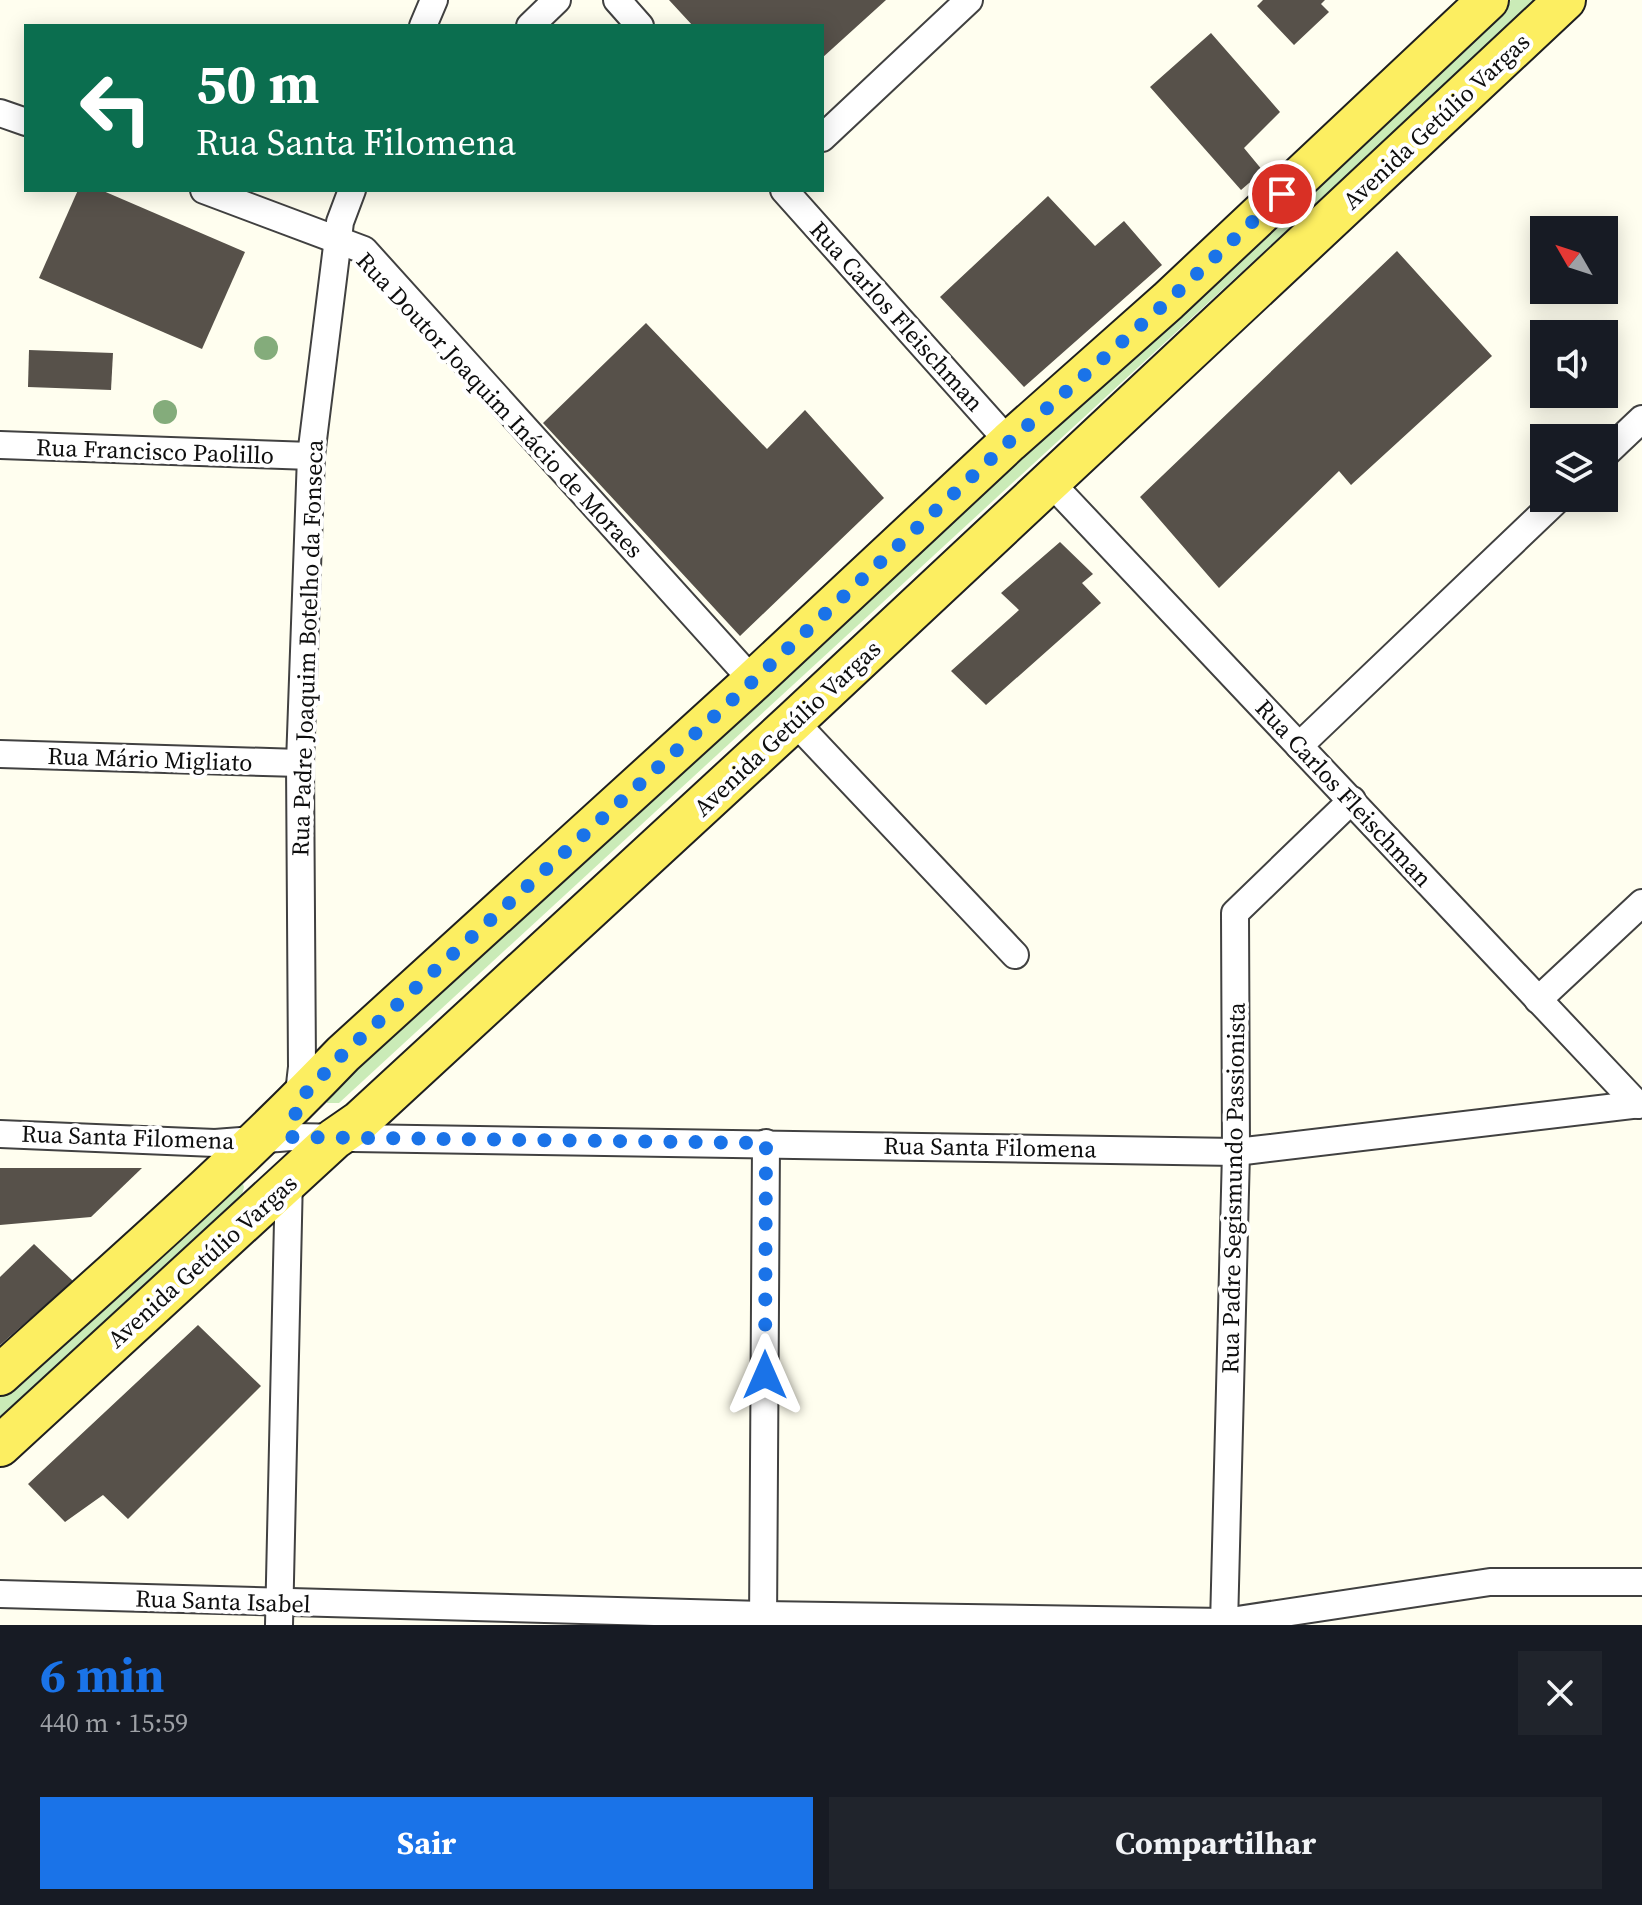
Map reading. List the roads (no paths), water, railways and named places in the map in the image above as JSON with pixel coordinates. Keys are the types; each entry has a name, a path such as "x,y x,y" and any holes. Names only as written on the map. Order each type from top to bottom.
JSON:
{"main road":[{"path":"0,1375 282,1126 343,1054 753,681 1009,442 1168,301 1488,0"},
{"name":"Avenida Getúlio Vargas","path":"0,1446 334,1139 360,1121 794,721 1565,0"}],"street":[{"path":"424,24 434,0"},
{"path":"532,24 557,0"},
{"path":"617,0 638,24"},
{"path":"824,136 969,0"},
{"path":"0,113 24,121"},
{"name":"Rua Doutor Joaquim Inácio de Moraes","path":"209,192 364,250 753,681"},
{"name":"Rua Carlos Fleischman","path":"786,192 1009,442"},
{"name":"Rua Padre Joaquim Botelho da Fonseca","path":"279,1614 288,1183 282,1126 302,1067 300,763 311,456 340,222 352,193"},
{"path":"1618,442 1642,419"},
{"name":"Rua Francisco Paolillo","path":"0,445 311,456"},
{"name":"Rua Carlos Fleischman","path":"1051,483 1538,1000 1640,1104"},
{"path":"1299,746 1544,512"},
{"path":"794,721 1015,955"},
{"name":"Rua Mário Migliato","path":"0,754 300,763"},
{"name":"Rua Padre Segismundo Passionista","path":"1224,1624 1236,1152 1235,913 1352,800"},
{"path":"1538,1000 1642,903"},
{"name":"Rua Santa Filomena","path":"0,1134 215,1143 282,1126 334,1139 1236,1152 1640,1104"},
{"path":"763,1620 766,1143"},
{"name":"Rua Santa Isabel","path":"0,1594 279,1614 1224,1624 1490,1582 1642,1582"}]}
